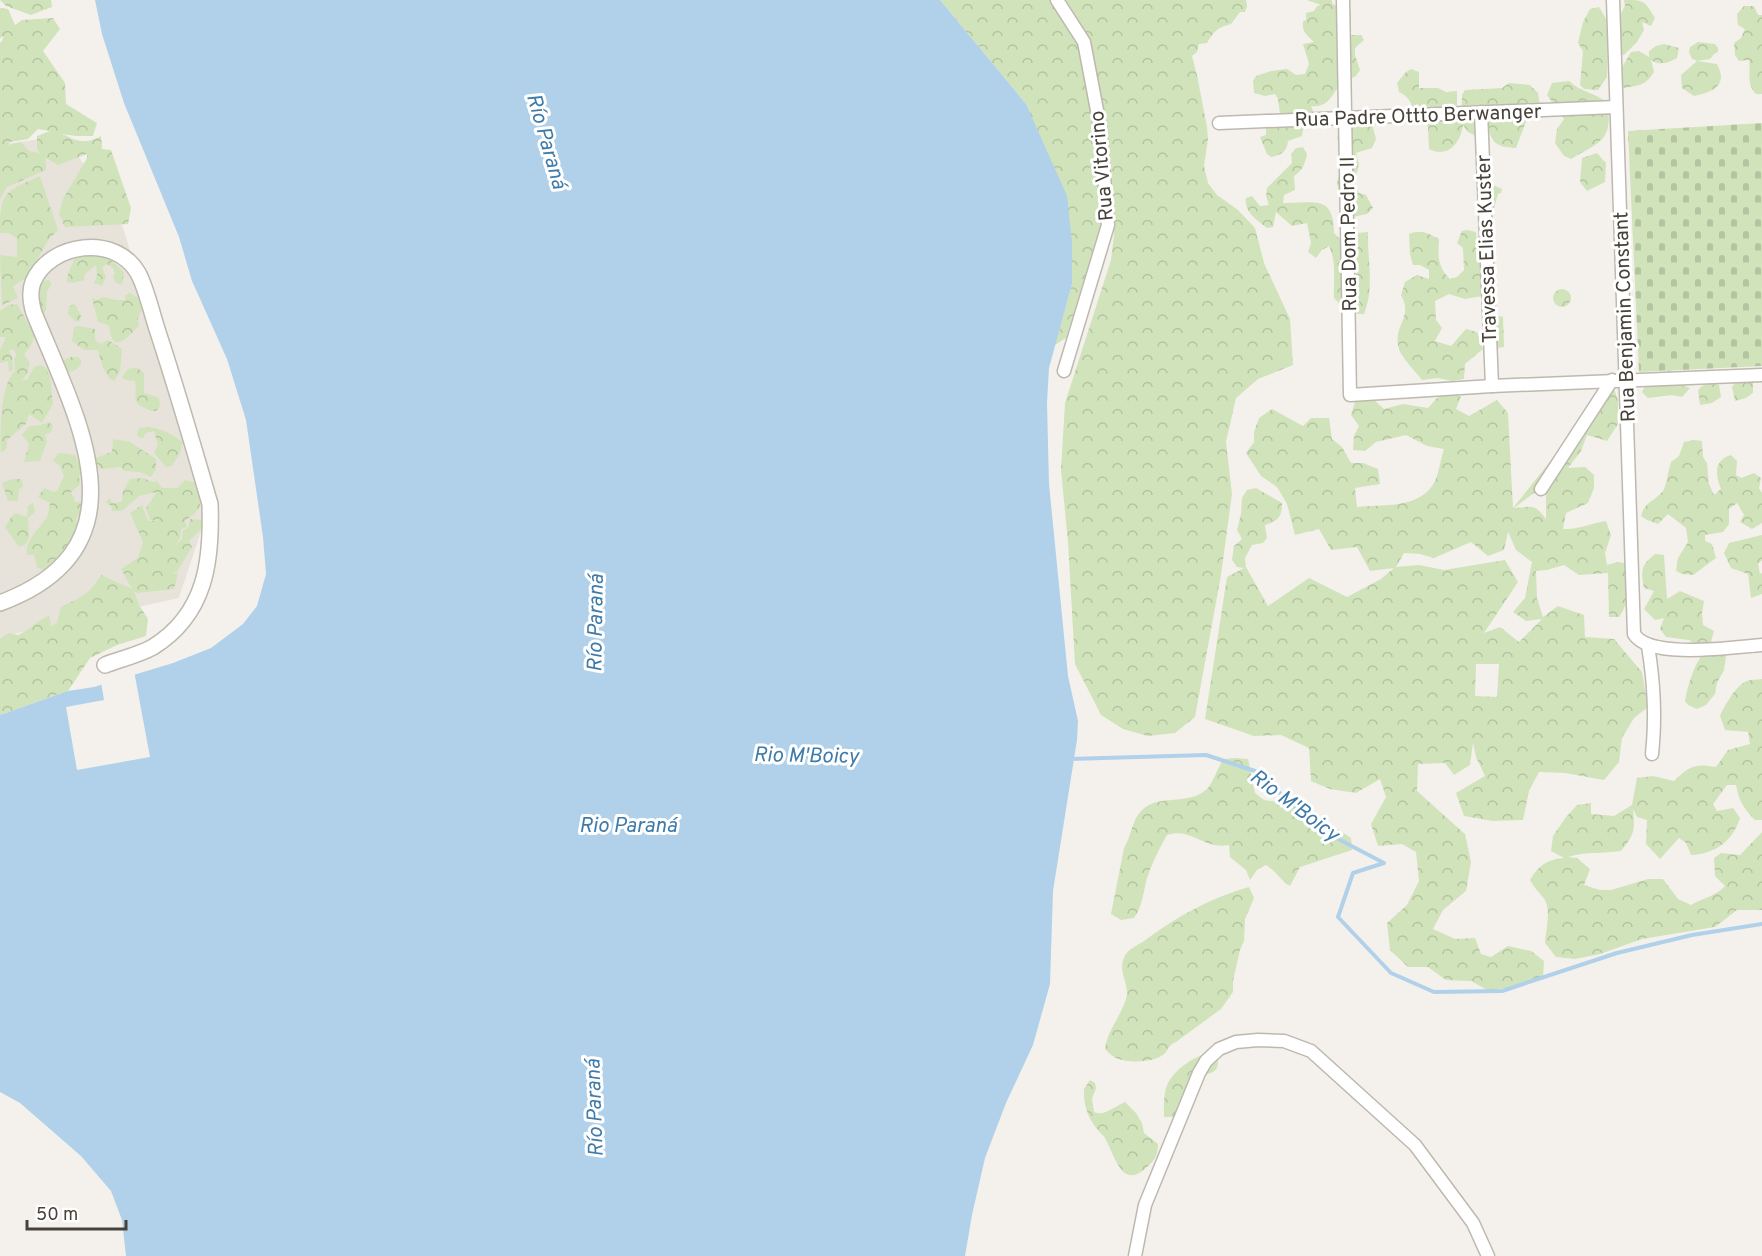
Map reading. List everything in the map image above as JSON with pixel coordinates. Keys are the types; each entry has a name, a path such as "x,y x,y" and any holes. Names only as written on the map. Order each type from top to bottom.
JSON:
{"street":[{"name":"Rua Vitorino","path":"1057,0 1084,42 1100,126 1108,225 1064,370"},
{"name":"Rua Dom Pedro II","path":"1343,0 1347,118 1350,395 1492,386"},
{"name":"Rua Benjamin Constant","path":"1613,0 1634,634 1638,641 1648,645"},
{"name":"Rua Padre Ottto Berwanger","path":"1219,123 1617,107"},
{"name":"Travessa Elias Kuster","path":"1480,112 1492,386"},
{"path":"0,603 51,578 81,541 90,515 92,495 85,446 77,417 30,299 33,282 48,263 74,250 88,247 104,248 119,253 138,273 207,492 211,527 208,561 201,592 175,630 151,648 105,665"},
{"path":"1492,386 1762,375"},
{"path":"1541,489 1612,380"},
{"path":"1652,754 1655,730 1654,686 1648,645 1671,650 1762,645"},
{"path":"1135,1256 1145,1205 1206,1061 1219,1049 1236,1042 1258,1040 1284,1041 1311,1051 1415,1145 1473,1223 1488,1256"}],"shaded area":[{"path":"65,135 122,225 210,504 179,598 0,637 0,145"}],"green space":[{"path":"0,0 51,0 52,7 31,15 6,6"},
{"path":"940,0 1051,0 1079,43 1094,127 1101,224 1066,338 1055,345 1072,284 1026,104"},
{"path":"1066,0 1246,0 1247,6 1245,12 1240,12 1231,24 1216,30 1207,43 1199,44 1197,52 1192,56 1207,127 1208,139 1204,166 1208,183 1217,195 1238,210 1255,228 1264,263 1290,319 1293,365 1258,379 1236,398 1226,442 1232,494 1221,575 1195,717 1175,733 1148,736 1123,729 1101,715 1075,664 1061,470 1065,403 1111,260 1114,211 1106,121 1089,38"},
{"path":"1307,0 1332,0 1332,3 1342,11 1351,14 1350,35 1361,35 1364,40 1355,48 1360,70 1352,78 1350,85 1343,90 1336,90 1323,104 1311,106 1315,115 1303,130 1302,136 1288,141 1283,152 1271,157 1267,154 1260,137 1266,135 1266,128 1272,123 1281,122 1278,99 1275,94 1265,96 1254,93 1253,81 1256,76 1271,71 1287,69 1296,75 1305,74 1309,64 1303,44 1314,42 1304,31 1303,21 1306,20 1306,13 1314,11 1317,6 1321,5"},
{"path":"1624,0 1643,2 1655,18 1651,26 1642,22 1644,30 1637,42 1624,55 1617,53 1615,25 1625,6"},
{"path":"1744,6 1754,6 1758,15 1762,15 1762,94 1756,94 1751,86 1749,60 1739,61 1735,55 1734,43 1741,38 1745,29 1738,25 1737,14"},
{"path":"1599,7 1608,22 1607,77 1598,90 1584,89 1580,85 1583,51 1578,43 1583,22 1590,9"},
{"path":"0,8 8,9 15,25 22,20 53,18 60,29 43,51 65,83 66,104 97,123 93,136 62,134 81,141 101,136 102,149 111,150 131,208 128,224 65,227 59,214 63,199 87,158 87,154 58,165 46,158 46,170 7,187 0,199 0,41 1,43 4,36 0,38","holes":["38,129 50,131 37,136 37,149 40,153 29,151 21,142 8,145 10,142 28,139"]},
{"path":"1698,42 1715,44 1718,52 1710,59 1697,61 1692,59 1689,52 1690,47"},
{"path":"1664,44 1679,48 1677,58 1664,63 1651,60 1654,72 1648,80 1624,88 1619,81 1621,69 1631,52 1639,51 1649,57 1649,51"},
{"path":"1697,61 1717,64 1721,78 1717,87 1694,96 1682,88 1681,75"},
{"path":"1411,69 1419,72 1419,88 1438,88 1446,92 1457,91 1457,113 1461,122 1462,95 1465,90 1502,88 1509,83 1530,85 1538,93 1541,112 1527,119 1516,148 1499,145 1493,140 1489,131 1481,131 1476,136 1468,132 1463,125 1460,137 1452,147 1436,152 1429,149 1428,127 1425,121 1417,121 1410,101 1399,92 1397,83"},
{"path":"1569,81 1608,103 1609,116 1606,133 1602,139 1571,159 1564,156 1555,143 1557,129 1564,119 1547,95 1552,83"},
{"path":"1353,118 1372,124 1376,139 1372,148 1356,153 1359,164 1354,185 1359,193 1366,195 1373,208 1367,214 1348,218 1343,213 1337,182 1341,167 1341,152 1337,138 1341,125"},
{"path":"1762,123 1762,366 1639,372 1628,131"},
{"path":"1303,147 1307,154 1300,171 1294,176 1295,190 1284,195 1283,203 1312,202 1326,206 1333,220 1334,233 1340,239 1348,234 1368,232 1370,283 1364,314 1349,314 1334,298 1334,265 1329,246 1322,250 1316,258 1308,252 1311,243 1307,223 1292,226 1276,212 1273,227 1267,228 1252,215 1247,207 1246,198 1252,196 1260,206 1269,205 1266,196 1267,188 1292,163 1291,154 1296,148"},
{"path":"1597,153 1606,163 1605,182 1587,191 1580,182 1582,158"},
{"path":"40,176 58,230 49,239 26,278 13,286 18,298 2,305 0,255 17,257 17,238 8,233 0,233 3,201 12,190"},
{"path":"1493,185 1502,189 1494,208 1485,213 1476,211 1479,194"},
{"path":"1462,231 1476,232 1477,244 1487,260 1488,295 1465,299 1449,294 1435,301 1436,320 1442,328 1435,341 1451,346 1466,329 1477,332 1483,349 1465,364 1464,379 1422,380 1403,356 1398,341 1405,310 1401,295 1405,282 1417,275 1429,279 1429,270 1420,265 1413,265 1409,234 1424,232 1439,239 1439,260 1450,279 1457,277 1464,270 1463,248 1457,243"},
{"path":"94,251 95,256 105,255 124,272 122,285 116,283 113,268 107,264 102,267 106,277 102,286 94,283 97,276 96,265 85,274 84,280 67,282 76,255"},
{"path":"48,280 51,285 47,291 46,311 39,316 37,292 42,282"},
{"path":"1562,289 1568,292 1571,298 1568,304 1562,307 1556,304 1553,298 1556,292"},
{"path":"130,293 139,298 142,310 138,317 139,326 123,340 116,342 112,339 108,325 98,322 92,298 126,300 125,296"},
{"path":"17,304 35,336 24,354 30,363 27,374 22,380 27,380 34,367 41,365 46,368 50,377 53,404 42,423 29,414 26,424 7,440 7,448 1,453 4,397 6,386 15,371 14,358 17,356 13,349 9,351 12,356 13,370 9,372 8,361 0,363 0,350 6,337 0,337 0,311 8,305"},
{"path":"75,304 81,316 80,321 75,321 68,314 69,306"},
{"path":"1496,315 1503,317 1504,347 1496,348 1490,336 1484,333 1484,326 1486,321"},
{"path":"74,327 95,329 95,340 101,344 108,340 122,349 120,371 114,381 105,372 98,350 84,350 72,341"},
{"path":"78,357 81,365 68,372 63,370 62,361"},
{"path":"138,368 144,373 144,393 159,398 160,406 156,411 140,406 136,401 135,381 125,380 122,377 128,369"},
{"path":"1671,370 1679,384 1690,388 1682,397 1672,395 1648,398 1642,392 1643,379"},
{"path":"1739,378 1753,382 1753,393 1735,401 1732,387"},
{"path":"1711,382 1719,385 1721,397 1712,403 1700,405 1698,390"},
{"path":"1614,389 1618,400 1618,424 1607,441 1587,435 1581,451 1568,468 1585,467 1594,475 1594,488 1588,503 1566,513 1563,529 1606,521 1611,535 1605,553 1607,565 1617,562 1625,563 1628,584 1626,604 1619,617 1609,617 1608,573 1579,575 1564,565 1536,571 1537,598 1543,617 1558,606 1584,615 1585,637 1614,639 1642,672 1648,707 1634,718 1622,738 1619,762 1604,780 1565,773 1539,772 1529,791 1523,820 1493,821 1464,816 1456,793 1485,776 1476,757 1473,743 1470,765 1454,775 1445,763 1418,764 1417,791 1465,834 1471,862 1466,891 1443,910 1433,929 1455,939 1475,938 1481,954 1491,957 1508,946 1531,951 1544,961 1543,978 1489,991 1471,981 1446,980 1428,967 1408,967 1390,950 1387,923 1407,905 1419,881 1416,852 1402,844 1378,846 1371,824 1386,797 1380,779 1356,793 1330,789 1311,781 1309,748 1281,735 1254,736 1205,719 1227,577 1244,568 1237,567 1232,560 1234,546 1242,539 1237,530 1242,498 1247,490 1256,488 1282,503 1278,518 1265,525 1267,538 1263,543 1252,545 1245,558 1246,567 1268,606 1309,578 1347,597 1381,579 1394,568 1370,571 1357,547 1331,550 1319,529 1295,535 1287,504 1277,487 1261,476 1246,453 1254,442 1254,432 1259,418 1272,409 1303,426 1311,418 1329,418 1332,439 1342,447 1351,463 1363,463 1378,469 1380,484 1355,488 1357,507 1408,502 1417,499 1432,486 1444,449 1427,446 1406,435 1376,442 1365,451 1353,450 1354,436 1359,426 1351,415 1356,399 1371,397 1384,409 1403,404 1428,408 1437,398 1450,391 1461,397 1456,409 1469,416 1497,400 1508,413 1513,508 1587,415 1598,396","holes":["1546,484 1546,519 1536,508 1514,508","1508,532 1516,550 1532,562 1525,598 1513,612 1526,621 1542,619 1519,642 1500,627 1484,633 1518,582 1505,560 1444,570 1419,565 1396,567 1404,553 1434,558 1471,542 1488,556 1504,550","1476,664 1499,664 1497,697 1475,696"]},
{"path":"49,422 53,426 51,432 45,435 47,441 40,461 24,462 29,444 22,435 29,426"},
{"path":"149,427 167,432 183,442 180,453 172,466 166,467 154,453 158,445 154,431 145,433 144,438 137,435 139,428"},
{"path":"113,439 130,442 156,459 156,469 151,477 140,472 124,471 121,467 101,469 93,459 112,452"},
{"path":"1702,441 1709,484 1714,495 1721,489 1717,468 1725,457 1731,455 1737,461 1736,475 1741,478 1754,473 1761,478 1759,488 1762,493 1762,523 1752,529 1740,522 1744,515 1737,503 1729,509 1729,524 1723,532 1705,535 1705,541 1712,544 1716,558 1693,575 1676,571 1678,558 1688,542 1686,528 1668,514 1658,524 1641,516 1647,504 1663,491 1671,462 1679,456 1684,442"},
{"path":"59,453 75,455 81,469 80,484 70,493 75,502 87,503 76,519 77,526 72,541 45,571 37,567 34,555 27,555 27,550 30,540 49,512 50,503 38,497 44,488 57,491 64,476 60,466 53,460"},
{"path":"143,478 153,482 157,481 162,488 177,488 185,480 198,483 201,496 200,505 195,513 185,521 187,527 181,529 180,538 175,546 182,539 183,530 188,528 190,519 203,520 202,528 189,541 192,547 177,572 172,573 178,574 174,589 137,593 134,591 148,619 146,636 117,645 90,658 68,691 0,715 0,638 9,633 18,635 49,616 51,626 57,623 61,607 88,591 101,575 132,589 121,569 138,558 143,542 130,513 142,505 148,521 159,521 150,520 146,508 157,492 139,496 122,511 112,511 111,506 106,502 110,498 112,503 122,502 123,491 130,479"},
{"path":"21,479 23,486 19,490 18,501 8,501 2,483"},
{"path":"33,503 35,512 28,518 29,538 26,544 19,547 5,527 16,513 27,517 28,506"},
{"path":"1762,535 1762,560 1758,564 1760,574 1762,573 1762,594 1751,598 1748,574 1731,568 1724,553 1729,543"},
{"path":"1655,554 1664,555 1667,599 1680,591 1704,601 1703,625 1714,631 1711,642 1699,647 1689,640 1666,637 1660,629 1664,618 1655,620 1644,609 1654,591 1644,588 1643,569"},
{"path":"1727,650 1724,670 1717,683 1715,694 1706,705 1697,709 1688,705 1685,701 1688,688 1701,656 1705,651"},
{"path":"1762,679 1762,820 1755,820 1745,808 1736,785 1727,785 1713,804 1717,811 1733,808 1740,818 1728,840 1715,849 1691,855 1686,843 1679,838 1660,859 1646,844 1647,820 1637,817 1633,809 1633,832 1621,851 1568,857 1577,858 1590,869 1584,885 1600,890 1611,890 1648,879 1663,879 1678,899 1691,905 1713,895 1725,886 1715,876 1714,858 1721,853 1740,855 1762,832 1762,910 1737,910 1715,927 1642,939 1600,954 1575,959 1556,957 1545,943 1547,904 1530,880 1544,864 1564,858 1551,851 1553,836 1566,817 1577,805 1591,803 1591,814 1614,816 1632,805 1637,778 1653,776 1674,781 1693,767 1703,765 1716,767 1728,750 1750,744 1748,732 1725,730 1720,716 1728,701 1743,683"},
{"path":"1224,759 1248,759 1255,793 1264,800 1299,805 1317,821 1351,838 1352,850 1300,867 1290,886 1266,865 1257,870 1250,880 1246,870 1230,857 1229,845 1220,846 1184,834 1167,835 1151,867 1141,904 1134,918 1121,920 1111,914 1124,848 1138,814 1157,802 1183,799 1200,794 1208,788"},
{"path":"1249,887 1254,898 1245,919 1244,941 1233,981 1233,992 1221,1009 1171,1045 1158,1058 1133,1061 1121,1060 1112,1055 1105,1049 1106,1042 1126,999 1127,988 1122,966 1127,952 1194,909"},
{"path":"1215,1052 1218,1066 1214,1072 1200,1075 1177,1117 1164,1117 1165,1091 1172,1077 1195,1058"},
{"path":"1090,1080 1095,1083 1096,1088 1092,1099 1094,1112 1106,1112 1125,1102 1136,1113 1142,1123 1144,1133 1158,1144 1155,1158 1140,1172 1133,1175 1122,1170 1105,1138 1091,1120 1084,1095 1084,1089"}],"water":[{"name":"Rio Paraná","path":"95,0 940,0 1026,104 1067,196 1072,242 1072,284 1049,368 1047,403 1049,484 1068,676 1078,721 1077,740 1053,891 1050,984 1033,1045 1006,1103 985,1158 965,1256 126,1256 122,1220 111,1191 81,1156 20,1103 0,1092 0,715 68,691 94,687 173,663 211,648 243,624 257,606 266,574 246,420 227,359 192,281 179,237 124,103 102,34"}],"pier":[{"path":"134,671 150,757 77,770 66,707 104,700 101,682"}],"waterway":[{"name":"Rio M'Boicy","path":"1069,759 1206,755 1255,771 1321,830 1384,863 1353,873 1338,917 1391,973 1434,992 1502,991 1617,953 1692,935 1762,924"}],"water label":[{"name":"Río Paraná","path":"547,141"},
{"name":"Río Paraná","path":"595,623"},
{"name":"Río Paraná","path":"594,1108"}]}
